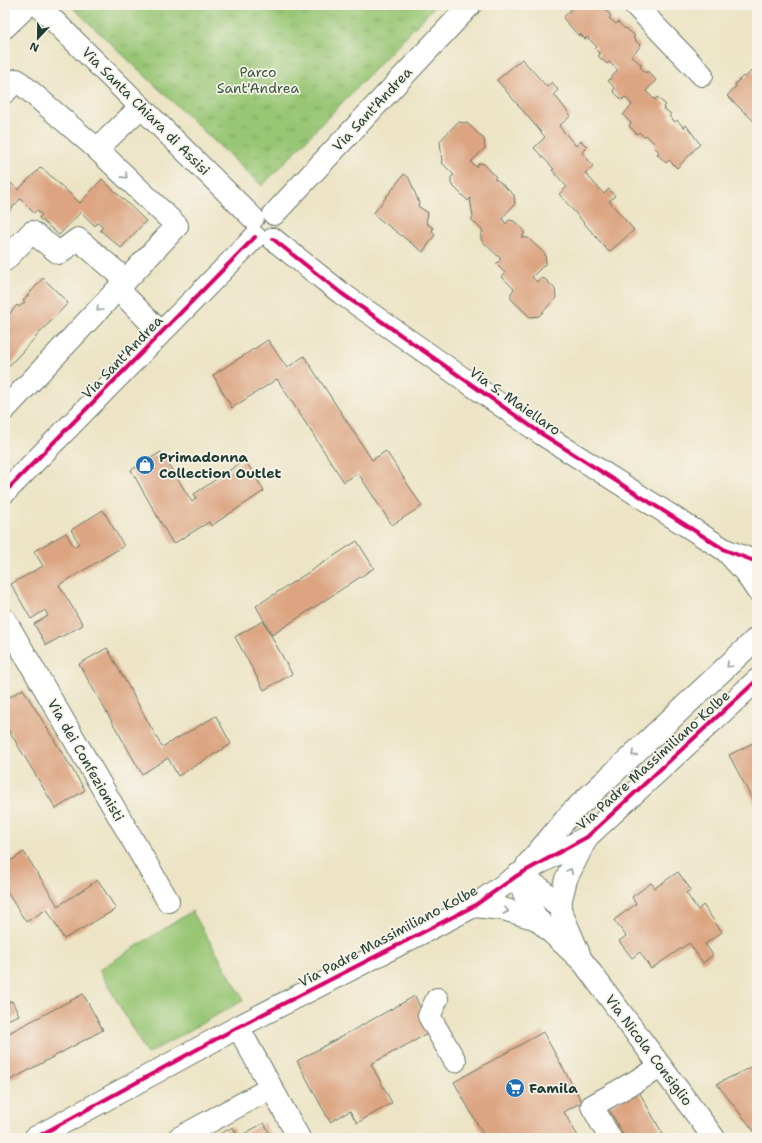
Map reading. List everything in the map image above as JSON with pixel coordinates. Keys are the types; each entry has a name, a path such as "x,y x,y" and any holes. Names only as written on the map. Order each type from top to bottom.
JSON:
{"street":[{"path":"5,27 28,5"},
{"name":"Via Santa Chiara di Assisi","path":"38,5 264,227"},
{"name":"Via Sant'Andrea","path":"5,492 264,227 470,5"},
{"path":"635,5 702,75"},
{"path":"5,92 17,80 97,149 177,226 5,409"},
{"path":"97,149 141,107"},
{"name":"Via S. Maiellaro","path":"264,227 341,293 542,434 725,550 757,562"},
{"path":"5,260 32,232 59,253 78,239 122,285 161,333"},
{"name":"Via S. Maiellaro","path":"725,550 745,572 757,590"},
{"name":"Via dei Confezionisti","path":"5,620 168,901"},
{"name":"Via Padre Massimiliano Kolbe","path":"518,875 571,813 757,638"},
{"name":"Via Padre Massimiliano Kolbe","path":"35,1138 238,1027 474,906 518,875 588,837 757,680"},
{"path":"559,907 566,879 588,837"},
{"name":"Via Nicola Consiglio","path":"518,875 541,889 559,907 583,962"},
{"name":"Via Nicola Consiglio","path":"518,875 526,899 537,919 583,962 714,1138"},
{"name":"Via Nicola Consiglio","path":"474,906 503,909 537,919"},
{"path":"437,999 429,1016 456,1061"},
{"path":"238,1027 299,1138"},
{"path":"610,1138 592,1106 661,1067"},
{"path":"179,1138 271,1088"}],"green space":[{"name":"Parco Sant'Andrea","path":"74,5 436,5 262,186 72,7"},
{"path":"192,911 244,1000 147,1054 99,970"}],"building":[{"path":"575,5 604,5 606,7 605,9 611,16 609,18 616,24 618,22 635,36 633,38 641,46 631,56 642,65 640,67 646,73 647,71 656,80 646,91 655,100 657,97 666,105 663,108 671,114 669,116 675,122 677,120 684,128 686,125 700,144 677,168 669,160 666,163 657,154 659,152 654,147 656,145 646,135 644,137 639,132 637,134 629,126 631,123 623,115 632,105 625,97 622,100 613,91 615,88 608,81 618,70 609,62 607,64 598,56 600,54 595,49 597,47 587,37 585,39 580,34 579,36 563,18"},
{"path":"522,59 547,87 552,82 558,90 554,94 571,116 559,126 576,146 581,141 587,147 582,152 593,166 585,173 604,194 609,189 615,196 609,201 634,230 609,252 559,194 567,187 552,170 554,169 534,148 545,137 497,80"},
{"path":"752,70 755,73 757,71 757,120 755,122 727,96 736,86 735,84 743,76 745,78"},
{"path":"458,122 467,123 484,139 485,148 471,162 476,167 479,163 484,164 496,177 494,179 514,195 515,204 502,218 506,224 509,220 514,221 524,230 524,235 521,237 528,238 545,254 546,263 532,277 537,282 540,278 545,279 555,289 556,298 539,316 530,317 511,299 511,293 514,289 502,277 505,273 496,264 501,259 481,240 481,234 483,231 471,219 473,217 470,198 468,201 451,184 451,177 454,175 441,162 440,141"},
{"path":"41,167 80,203 102,179 146,221 121,248 100,230 103,227 98,222 95,226 81,212 59,235 39,218 42,215 37,210 34,213 20,199 5,216 5,177 18,190"},
{"path":"404,174 409,178 419,203 418,206 428,213 426,223 433,228 432,232 435,235 423,252 373,214"},
{"path":"43,278 68,303 5,370 5,319 17,305 19,307 25,302 23,301"},
{"path":"268,340 287,368 304,356 372,460 386,451 422,506 392,525 358,473 344,482 277,379 232,408 213,375"},
{"path":"161,452 192,502 196,498 194,494 245,460 264,491 211,526 209,522 173,544 131,470"},
{"path":"103,510 124,546 59,585 83,625 46,645 34,624 48,616 45,610 31,619 11,584 43,566 34,551 66,533 74,547 79,543 71,530"},
{"path":"357,541 374,568 272,635 256,606"},
{"path":"263,621 292,674 264,690 235,637"},
{"path":"107,648 162,747 216,716 231,744 178,776 168,758 142,774 79,664"},
{"path":"23,689 85,790 56,809 5,724 5,700"},
{"path":"757,741 757,808 729,755"},
{"path":"24,852 58,906 98,880 116,909 64,939 47,909 26,922 5,889 5,862 6,864"},
{"path":"678,872 691,890 686,893 698,910 703,905 722,932 705,944 713,955 703,963 689,943 651,969 640,952 632,958 619,941 626,936 614,920 636,904 632,897 651,883 655,888"},
{"path":"83,994 103,1030 5,1083 5,1035"},
{"path":"415,996 431,1032 371,1064 392,1103 357,1123 350,1111 330,1122 297,1061"},
{"path":"12,1001 19,1015 7,1020 5,1017 5,1004"},
{"name":"Famila","path":"543,1032 582,1102 564,1112 579,1138 485,1138 454,1082"},
{"path":"757,1064 757,1135 717,1084"},
{"path":"638,1090 665,1138 625,1138 608,1107"},
{"path":"264,1123 272,1138 212,1138 233,1127 238,1137"}],"cycle path":[{"path":"5,492 255,237"},
{"path":"273,239 341,293 542,434 725,550 757,562"},
{"path":"35,1138 238,1027 474,906 518,875 587,837 757,680"}],"place":[{"name":"Primadonna Collection Outlet","path":"145,465"},
{"name":"Famila","path":"515,1088"}]}
